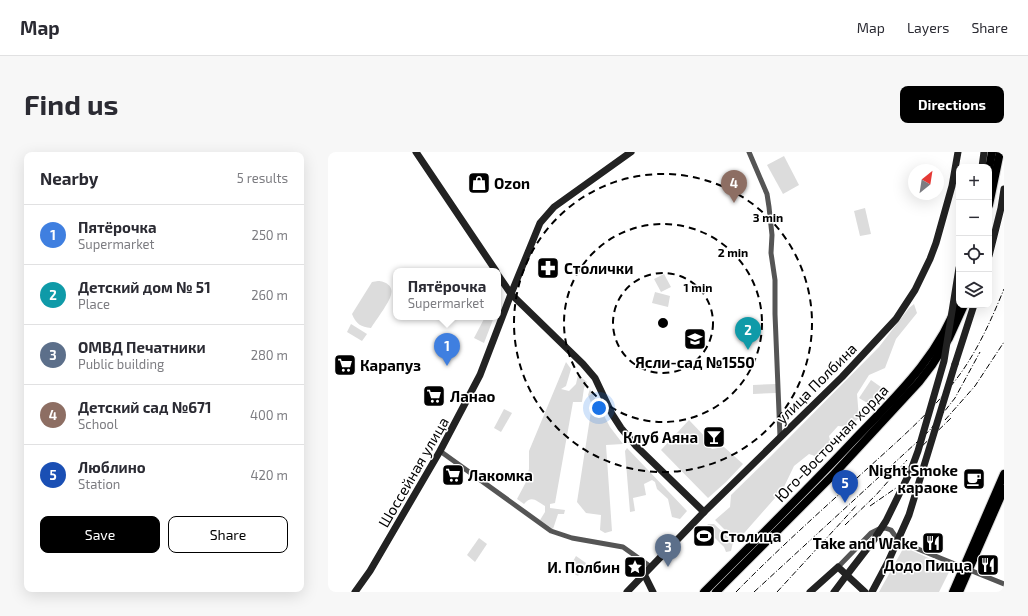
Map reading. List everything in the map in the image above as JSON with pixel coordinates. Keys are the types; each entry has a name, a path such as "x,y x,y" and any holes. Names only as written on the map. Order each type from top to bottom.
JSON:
{"main road":[{"path":"416,152 494,268"},
{"name":"Шоссейная улица","path":"355,592 370,572 440,451 480,375 537,230 554,207 631,152"},
{"name":"улица Полбина","path":"627,592 704,512 842,377 896,319 915,290 936,243 952,186 958,152"},
{"path":"982,164 984,152"},
{"path":"990,164 992,152"},
{"path":"990,200 1000,152"},
{"path":"992,244 1004,189"},
{"path":"834,592 873,541 896,502 911,470 944,361 958,272"},
{"path":"501,279 511,294 583,364 597,381 612,414 621,428 641,451 704,512"},
{"name":"Юго-Восточная хорда","path":"704,592 828,467 913,378 930,356 943,334 956,306"},
{"name":"Юго-Восточная хорда","path":"716,592 834,474 919,382 950,338 963,308"},
{"path":"872,592 888,562 909,515 973,308"},
{"path":"960,592 966,569 1004,474"},
{"path":"953,592 966,569 1004,489"},
{"path":"810,592 838,567 864,592"},
{"path":"823,580 839,572 847,576"},
{"path":"644,574 653,592"}],"street":[{"path":"749,152 767,194 772,235 771,253 775,280 780,437"},
{"path":"440,451 551,531 572,538 623,547 651,567"},
{"path":"838,567 871,533 879,529 886,528 891,530 896,537 913,547 1004,584"}],"shaded area":[{"path":"784,156 799,185 783,194 767,165"},
{"path":"865,208 871,234 860,236 854,211"},
{"path":"664,274 671,287 661,292 654,279"},
{"path":"378,281 388,285 392,292 385,307 371,328 364,327 357,323 352,314 372,282"},
{"path":"655,292 670,296 668,307 652,303"},
{"path":"914,304 917,313 896,339 885,368 869,375 857,394 859,418 849,427 838,426 829,436 831,444 823,452 815,456 809,454 794,466 783,489 736,541 715,520 730,507 731,495 879,347 909,308"},
{"path":"483,320 493,320 484,343 474,338"},
{"path":"351,324 367,334 362,341 347,332"},
{"path":"566,362 571,369 566,386 561,389 569,391 576,384 578,375 587,382 584,388 582,402 573,402 555,503 550,504 550,508 565,510 564,514 558,514 553,529 540,520 545,512 545,506 532,499 524,504 517,499 526,482 529,469 529,451"},
{"path":"871,380 881,387 869,404 859,398"},
{"path":"776,384 776,393 753,394 753,385"},
{"path":"590,389 610,427 623,444 606,445 612,531 605,533 600,530 601,515 586,513 577,502 592,405 588,395"},
{"path":"504,409 512,413 501,432 494,428"},
{"path":"689,420 708,440 705,442 712,449 724,447 743,464 708,498 661,450"},
{"path":"627,448 687,511 680,519 672,517 668,499 657,489 655,482 652,480 644,484 646,495 633,498 635,511 630,512 625,451"},
{"path":"708,524 714,524 733,542 731,551 726,552 724,547 705,528"},
{"path":"479,538 487,544 475,562 467,555"},
{"path":"904,547 951,568 939,592 879,592"},
{"path":"576,556 586,563 578,576 568,570"}],"railway":[{"path":"736,592 801,529 906,434 942,397 953,384 975,351 1004,289"},
{"path":"945,420 975,386 1004,342"},
{"path":"754,592 929,431 955,398 980,352"},
{"path":"915,453 951,418"},
{"path":"845,525 876,495 907,460"},
{"path":"870,506 896,488"},
{"path":"777,592 857,505"}],"place":[{"name":"Ozon","path":"479,183"},
{"name":"Детский сад №671","path":"734,203"},
{"name":"Столички","path":"548,268"},
{"name":"Ясли-сад №1550","path":"695,339"},
{"name":"Детский дом № 51","path":"748,350"},
{"name":"Карапуз","path":"345,365"},
{"name":"Пятёрочка","path":"447,366"},
{"name":"Ланао","path":"434,396"},
{"name":"Клуб Аяна","path":"714,437"},
{"name":"Лакомка","path":"453,475"},
{"name":"Night Smoke караоке","path":"974,479"},
{"name":"Люблино","path":"845,503"},
{"name":"Столица","path":"704,536"},
{"name":"Take and Wake","path":"933,543"},
{"name":"Додо Пицца","path":"988,565"},
{"name":"И. Полбин","path":"635,567"},
{"name":"ОМВД Печатники","path":"668,567"}]}
